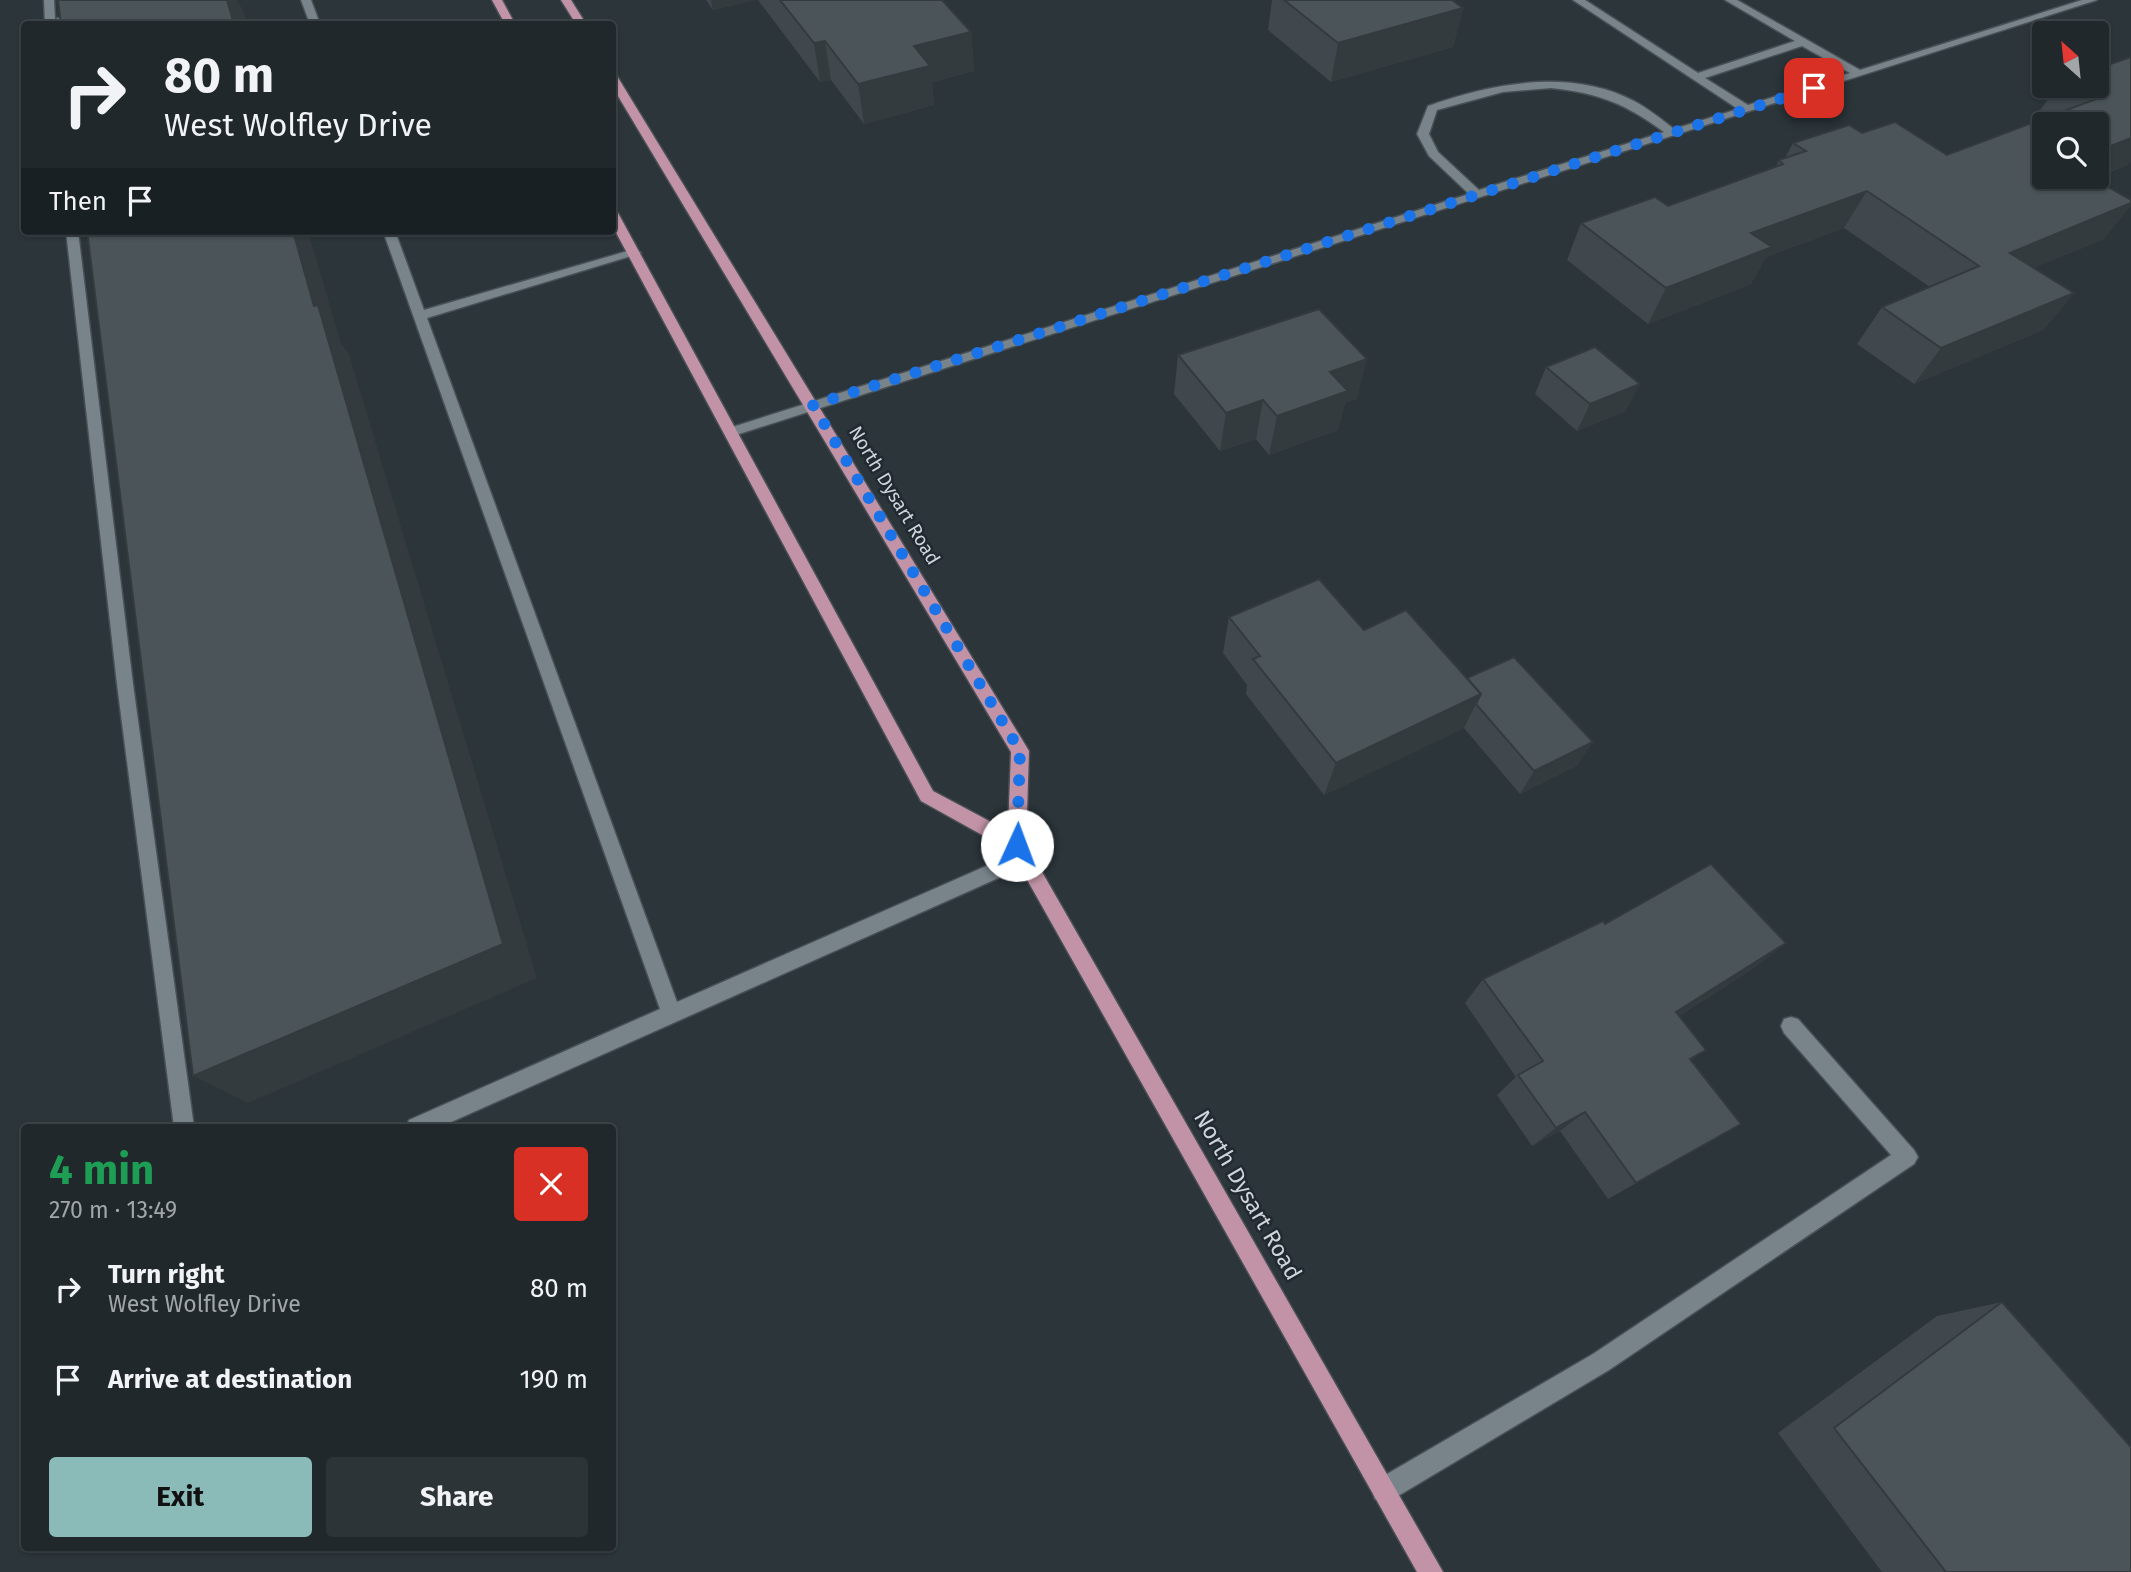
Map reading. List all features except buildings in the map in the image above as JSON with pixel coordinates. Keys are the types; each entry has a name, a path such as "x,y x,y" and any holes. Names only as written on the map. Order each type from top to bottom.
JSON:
{"main road":[{"path":"497,0 508,21"},
{"path":"566,0 579,21"},
{"name":"North Dysart Road","path":"616,83 1020,751 1021,852 1431,1572"},
{"path":"616,221 927,796 1021,852"}],"street":[{"path":"49,0 50,21"},
{"path":"306,0 314,21"},
{"path":"1578,0 1746,109"},
{"path":"1730,0 1859,74"},
{"path":"731,432 2092,0"},
{"path":"63,21 99,13"},
{"path":"1696,76 1804,42"},
{"path":"1477,195 1433,154 1423,134 1432,108 1467,94 1525,84 1586,89 1625,101 1673,133"},
{"path":"72,235 125,684 184,1124"},
{"path":"390,235 672,1014"},
{"path":"420,316 635,253"},
{"path":"423,1124 672,1014 1021,852"},
{"path":"1384,1490 1601,1362 1907,1157 1791,1026"}],"route":[{"path":"1017,845 1020,751 813,405 1814,88"}]}
